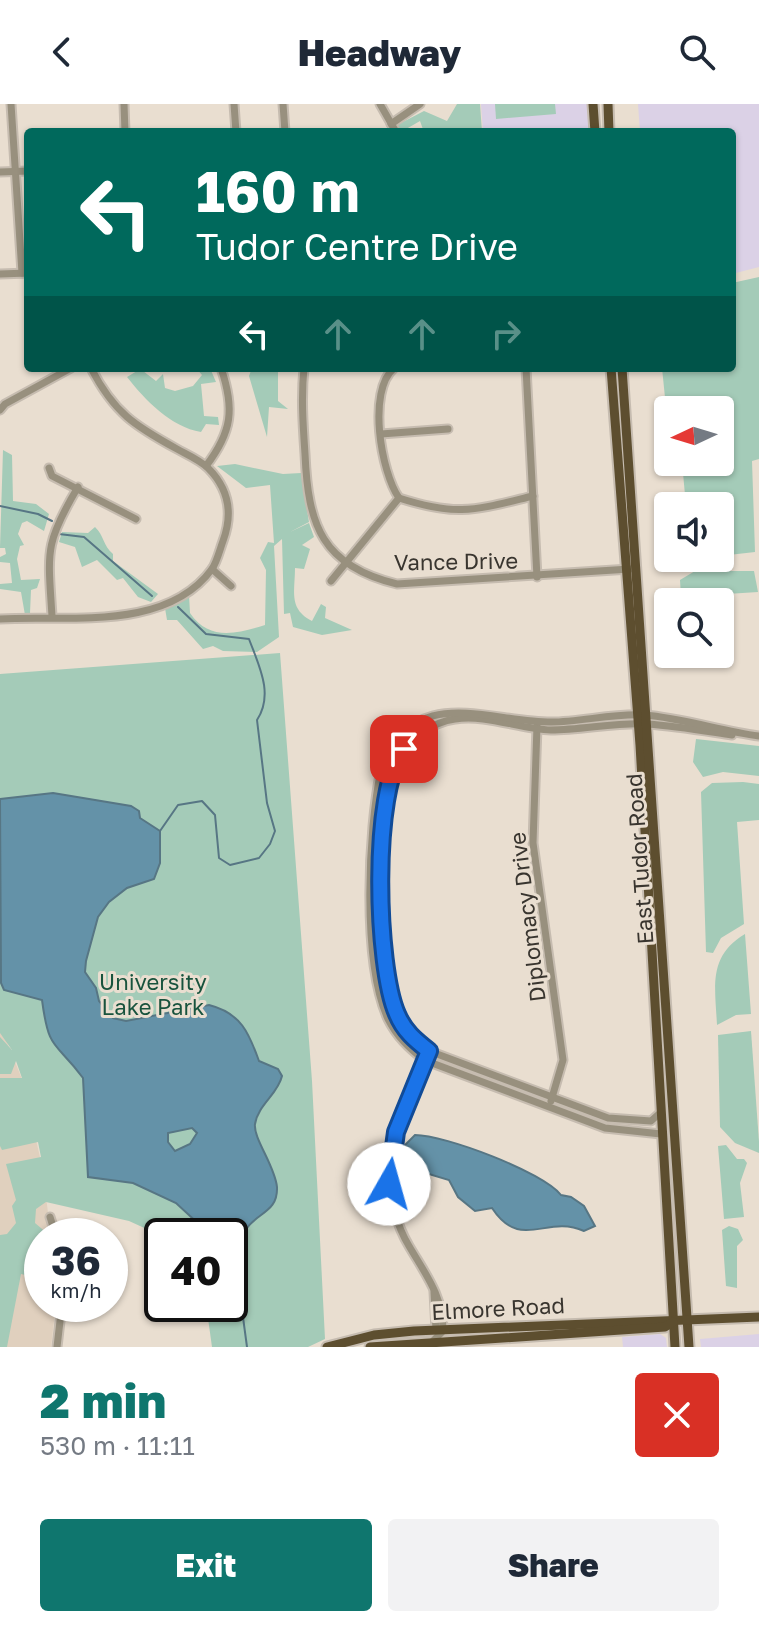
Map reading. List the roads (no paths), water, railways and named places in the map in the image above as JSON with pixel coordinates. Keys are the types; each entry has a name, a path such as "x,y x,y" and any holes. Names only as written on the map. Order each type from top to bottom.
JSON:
{"main road":[{"path":"593,104 595,128"},
{"path":"608,104 609,128"},
{"name":"East Tudor Road","path":"611,372 631,569 689,1347"},
{"name":"East Tudor Road","path":"622,372 631,569"},
{"name":"East Tudor Road","path":"642,720 661,1134 675,1347"},
{"name":"Elmore Road","path":"327,1347 378,1334 513,1325 663,1319 687,1322 759,1317"},
{"name":"Elmore Road","path":"370,1347 432,1342 514,1343 665,1327 673,1322"}],"street":[{"path":"11,104 24,263"},
{"path":"124,104 125,128"},
{"path":"234,104 236,128"},
{"path":"283,104 285,128"},
{"path":"380,104 394,128 420,104"},
{"path":"0,172 24,171"},
{"path":"0,274 24,273"},
{"path":"0,410 5,404 64,372"},
{"path":"0,619 142,613 187,592 212,569 229,525 225,491 206,466 138,429 113,406 93,372"},
{"path":"206,466 225,441 230,417 228,388 222,372"},
{"name":"Vance Drive","path":"304,372 301,397 309,510 322,538 345,564 371,578 397,584 631,569"},
{"path":"392,372 383,389 381,434 384,469 399,498 437,510 474,511 533,496"},
{"path":"526,372 537,577"},
{"path":"381,434 448,429"},
{"path":"49,468 52,476 136,519"},
{"path":"52,616 48,547 57,522 78,487"},
{"path":"331,581 399,498"},
{"path":"212,569 231,586"},
{"path":"537,725 462,710 443,712 411,728 396,742 381,770 370,892 377,978 389,1021 404,1044 424,1060 605,1128 661,1134"},
{"path":"660,1113 651,1121 624,1121 429,1051 411,1037 398,1016 387,976 380,891 390,772 404,749 431,726 471,718 537,725 642,720 759,736"},
{"name":"Diplomacy Drive","path":"537,725 533,843 563,1060 549,1107"},
{"path":"429,1051 396,1132 388,1177 397,1223 441,1302 440,1330 432,1342"},
{"path":"57,1347 60,1322"},
{"path":"513,1325 514,1343"}],"water":[{"path":"53,793 131,806 139,811 140,818 160,831 160,863 154,879 127,888 109,902 98,917 85,972 96,988 99,1001 113,1018 126,1021 209,1005 236,1019 259,1061 278,1069 282,1076 280,1082 255,1124 277,1187 271,1207 248,1227 248,1218 192,1218 176,1203 133,1183 88,1177 83,1078 51,1038 42,1000 4,990 1,983 0,799","holes":["192,1128 197,1133 190,1144 175,1151 168,1142 168,1133"]},
{"path":"415,1135 470,1148 535,1176 561,1195 571,1197 584,1206 595,1226 584,1231 558,1226 524,1230 513,1228 492,1208 475,1211 458,1197 449,1180 412,1169 405,1145"}],"waterway":[{"path":"0,506 38,514 52,521"},
{"path":"59,534 84,537 152,596"},
{"path":"160,831 178,805 202,801 215,815 219,858 230,865 259,858 275,831 267,803 257,720 265,690 249,639 206,634 178,607"},
{"path":"244,1322 247,1347"}],"park label":[{"name":"University Lake Park","path":"153,994"}]}
